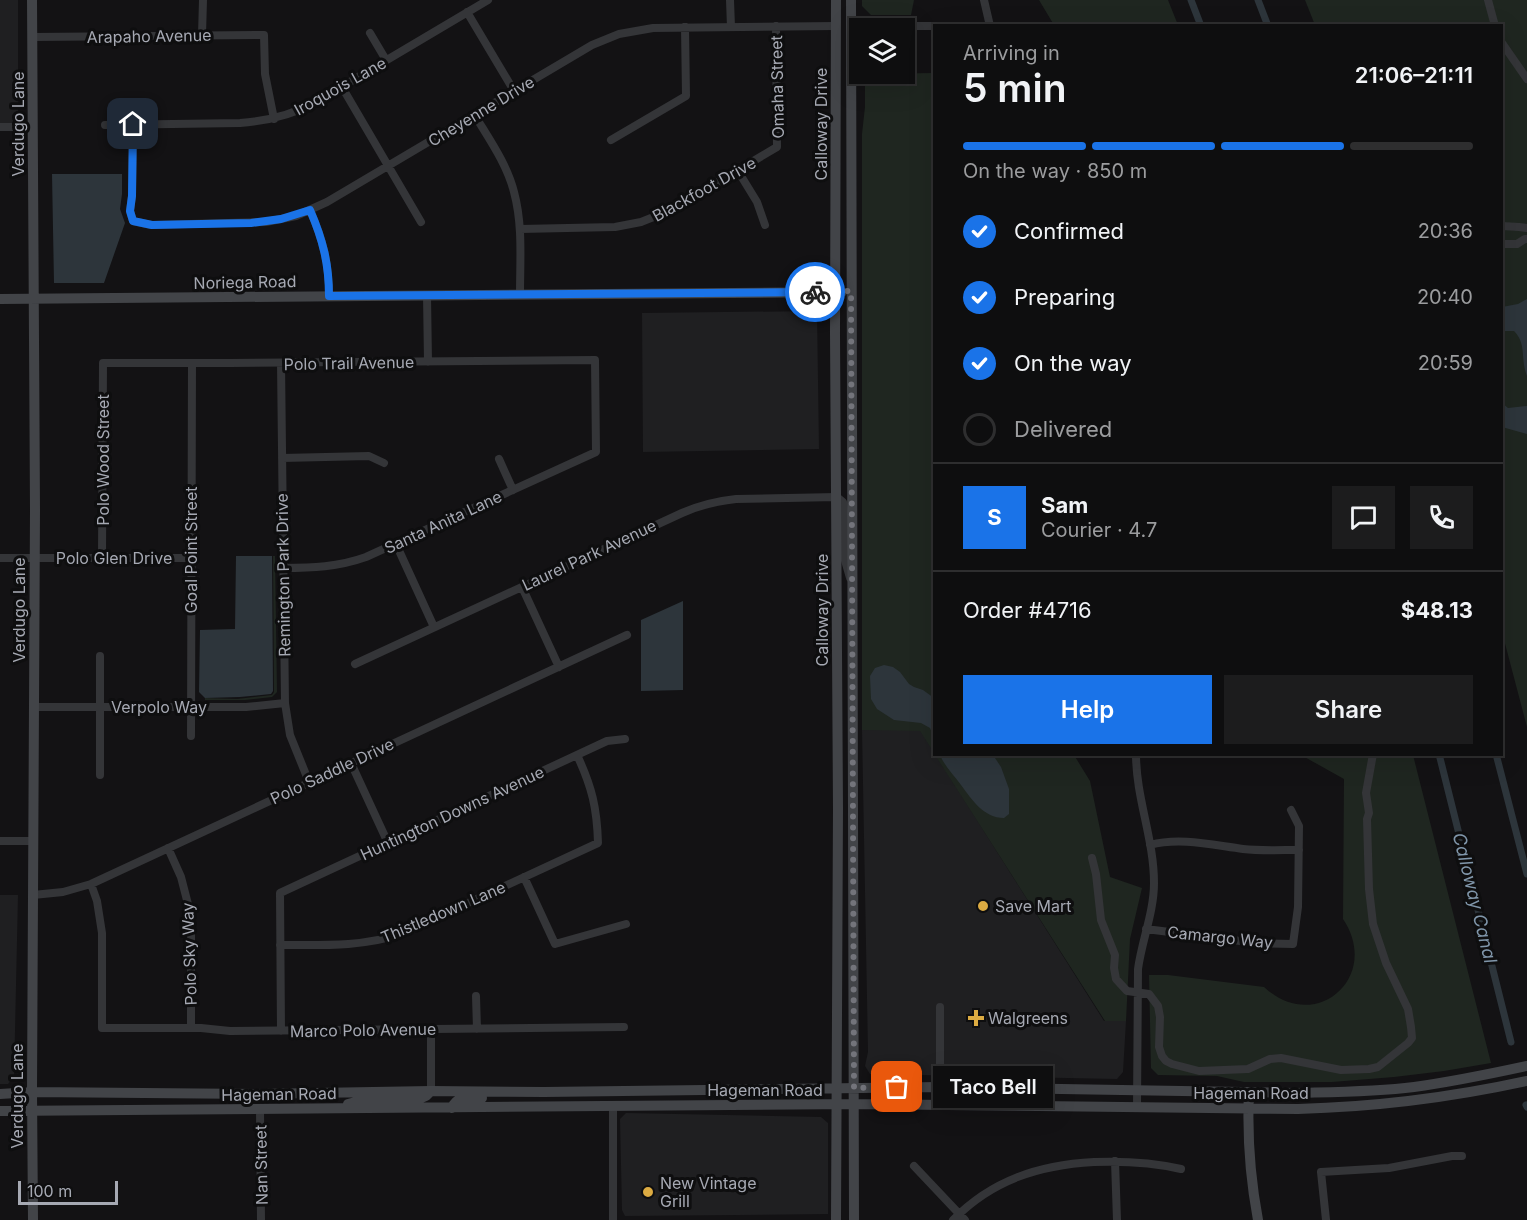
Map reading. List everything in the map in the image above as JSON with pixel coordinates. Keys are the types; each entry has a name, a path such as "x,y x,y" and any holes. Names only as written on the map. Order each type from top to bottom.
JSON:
{"main road":[{"name":"Verdugo Lane","path":"32,0 33,1220"},
{"name":"Calloway Drive","path":"836,0 838,797 836,1220"},
{"path":"843,0 843,14 849,24"},
{"name":"Calloway Drive","path":"851,0 851,18"},
{"path":"836,26 844,37 844,88 851,113"},
{"name":"Calloway Drive","path":"851,84 854,1220"},
{"name":"Noriega Road","path":"0,299 851,291"},
{"name":"Hageman Road","path":"0,1094 32,1092 544,1092 940,1087 1295,1093 1387,1089 1450,1081 1527,1066"},
{"name":"Hageman Road","path":"0,1111 836,1104 1299,1109 1383,1105 1462,1094 1527,1081"},
{"path":"934,1104 953,1098 1007,1097 1016,1088"},
{"path":"613,1106 620,1097 684,1094 701,1090"},
{"path":"333,1108 359,1101 419,1099 431,1091"},
{"path":"452,1108 459,1099 520,1098 544,1092"},
{"path":"1249,1092 1250,1171 1258,1220"},
{"path":"260,1109 267,1101 325,1100 349,1093"}],"street":[{"path":"202,35 203,0"},
{"name":"Iroquois Lane","path":"105,125 240,123 274,119 303,109 488,0"},
{"path":"730,0 731,27"},
{"path":"984,0 990,24"},
{"path":"1488,0 1494,24"},
{"path":"467,12 514,91"},
{"name":"Omaha Street","path":"776,26 777,147"},
{"name":"Cheyenne Drive","path":"133,124 130,211 133,221 152,225 259,222 281,219 310,210 607,38 635,30 653,28 836,26"},
{"path":"915,26 933,26"},
{"path":"611,140 686,96 685,27"},
{"path":"369,33 386,60"},
{"name":"Arapaho Avenue","path":"33,37 264,34 265,74 274,119"},
{"path":"1503,44 1527,79"},
{"path":"342,87 421,222"},
{"path":"474,114 509,177 518,210 520,294"},
{"path":"0,127 33,127"},
{"name":"Blackfoot Drive","path":"520,229 608,227 641,222 671,210 777,147"},
{"path":"738,171 757,202 765,225"},
{"path":"310,210 326,253 329,296"},
{"path":"1503,226 1526,228 1526,239 1517,244 1503,244"},
{"path":"428,295 428,362"},
{"name":"Polo Trail Avenue","path":"103,363 595,360 596,452"},
{"name":"Polo Wood Street","path":"102,558 103,363"},
{"name":"Goal Point Street","path":"191,736 192,363"},
{"name":"Remington Park Drive","path":"281,363 285,703 290,735 309,782"},
{"name":"Santa Anita Lane","path":"283,568 321,568 351,563 596,452"},
{"path":"282,458 369,456 384,463"},
{"path":"499,459 513,490"},
{"path":"837,497 843,502 844,557 852,586"},
{"name":"Laurel Park Avenue","path":"355,663 705,504 736,499 837,497"},
{"path":"396,544 434,627"},
{"name":"Polo Glen Drive","path":"0,558 191,558"},
{"path":"522,586 559,667"},
{"name":"Polo Saddle Drive","path":"33,895 63,892 91,884 627,635"},
{"path":"100,656 100,775"},
{"name":"Verpolo Way","path":"34,707 246,707 285,703"},
{"name":"Huntington Downs Avenue","path":"280,945 279,893 607,741 625,740"},
{"name":"Thistledown Lane","path":"280,945 358,944 386,939 598,843 592,791 577,755"},
{"path":"1136,756 1137,780 1154,867 1153,899 1139,961 1137,1107"},
{"path":"1092,858 1101,920 1115,955 1113,968 1116,980 1127,991 1149,994 1158,1006 1159,1047 1166,1061 1199,1071 1248,1069 1270,1059 1281,1058 1341,1070 1378,1067 1412,1038 1408,1009 1386,963 1373,924 1369,889 1367,819 1369,813 1366,793 1373,756"},
{"path":"351,763 388,843"},
{"path":"1150,845 1182,841 1246,849 1299,850 1299,826 1291,810"},
{"path":"0,841 34,841"},
{"name":"Polo Sky Way","path":"168,848 181,877 189,908 191,1028"},
{"name":"Camargo Way","path":"1146,929 1256,943 1293,944 1298,907 1299,850"},
{"path":"524,877 555,944 626,924"},
{"name":"Marco Polo Avenue","path":"91,884 97,901 102,933 102,1028 281,1031 624,1027"},
{"path":"280,945 281,1031"},
{"path":"477,996 477,1029"},
{"path":"940,1007 940,1087"},
{"path":"431,1029 431,1091"},
{"path":"613,1106 613,1220"},
{"name":"Nan Street","path":"260,1109 261,1220"},
{"path":"1326,1220 1321,1172 1389,1168 1462,1156"},
{"path":"1114,1161 1117,1220"},
{"path":"914,1166 959,1218 988,1191 1011,1179 1054,1166 1114,1161 1146,1162 1181,1170"}],"shaded area":[{"path":"0,0 18,0 18,127 0,127"},
{"path":"862,0 914,0 911,15 871,15 862,6"},
{"path":"1039,0 1168,0 1178,24 1053,24"},
{"path":"1305,0 1527,0 1527,727 1503,636 1503,24 1315,24"},
{"path":"915,73 933,73 933,751 920,731 862,730 862,134 865,84 915,84"},
{"path":"52,174 122,174 120,209 125,223 104,283 54,283"},
{"path":"1527,299 1527,376 1521,341 1514,331 1503,331 1503,307 1518,304"},
{"path":"817,311 819,449 643,452 642,313"},
{"path":"1503,404 1508,408 1527,406 1527,434 1503,427"},
{"path":"236,556 272,556 273,691 271,694 205,698 199,692 200,630 235,629"},
{"path":"273,556 275,556 277,692 272,697 245,700 205,700 205,698 237,699 272,695 274,692"},
{"path":"683,601 683,690 641,691 641,620"},
{"path":"884,665 893,667 909,684 933,697 933,736 930,728 921,723 894,720 877,709 871,699 870,676 875,668"},
{"path":"862,730 920,730 933,751 933,756 936,756 1104,1021 1126,1021 1123,1072 1117,1079 870,1074 865,1066 868,1052"},
{"path":"936,756 1075,756 1090,781 1110,877 1142,888 1130,939 1126,1021 1105,1021"},
{"path":"941,756 994,756 1001,767 1009,789 1009,814 1004,818 985,812 947,767"},
{"path":"1303,756 1413,756 1491,1063 1394,1077 1332,1082 1244,1082 1217,1076 1158,1075 1151,1068 1149,975 1168,975 1264,987 1284,1000 1303,1005 1322,1002 1337,993 1349,979 1354,961 1353,941 1343,919 1344,779"},
{"path":"0,895 18,895 14,1077 8,1084 0,1084"},
{"path":"626,1113 821,1117 828,1123 828,1214 625,1216 622,1210 620,1119"}],"waterway":[{"name":"Calloway Canal","path":"1191,0 1200,24"},
{"path":"1258,0 1267,24"},
{"name":"Calloway Canal","path":"1440,756 1511,1042"},
{"path":"1497,756 1527,874"}],"way so far":[{"path":"815,292 851,291 854,1088 897,1087"}],"place":[{"name":"Save Mart","path":"983,906"},
{"name":"Walgreens","path":"976,1018"},
{"name":"Taco Bell","path":"897,1087"},
{"name":"New Vintage Grill","path":"648,1192"}],"route":[{"path":"133,124 130,211 133,221 152,225 251,223 296,216 310,210 326,253 329,296 815,292"}]}
